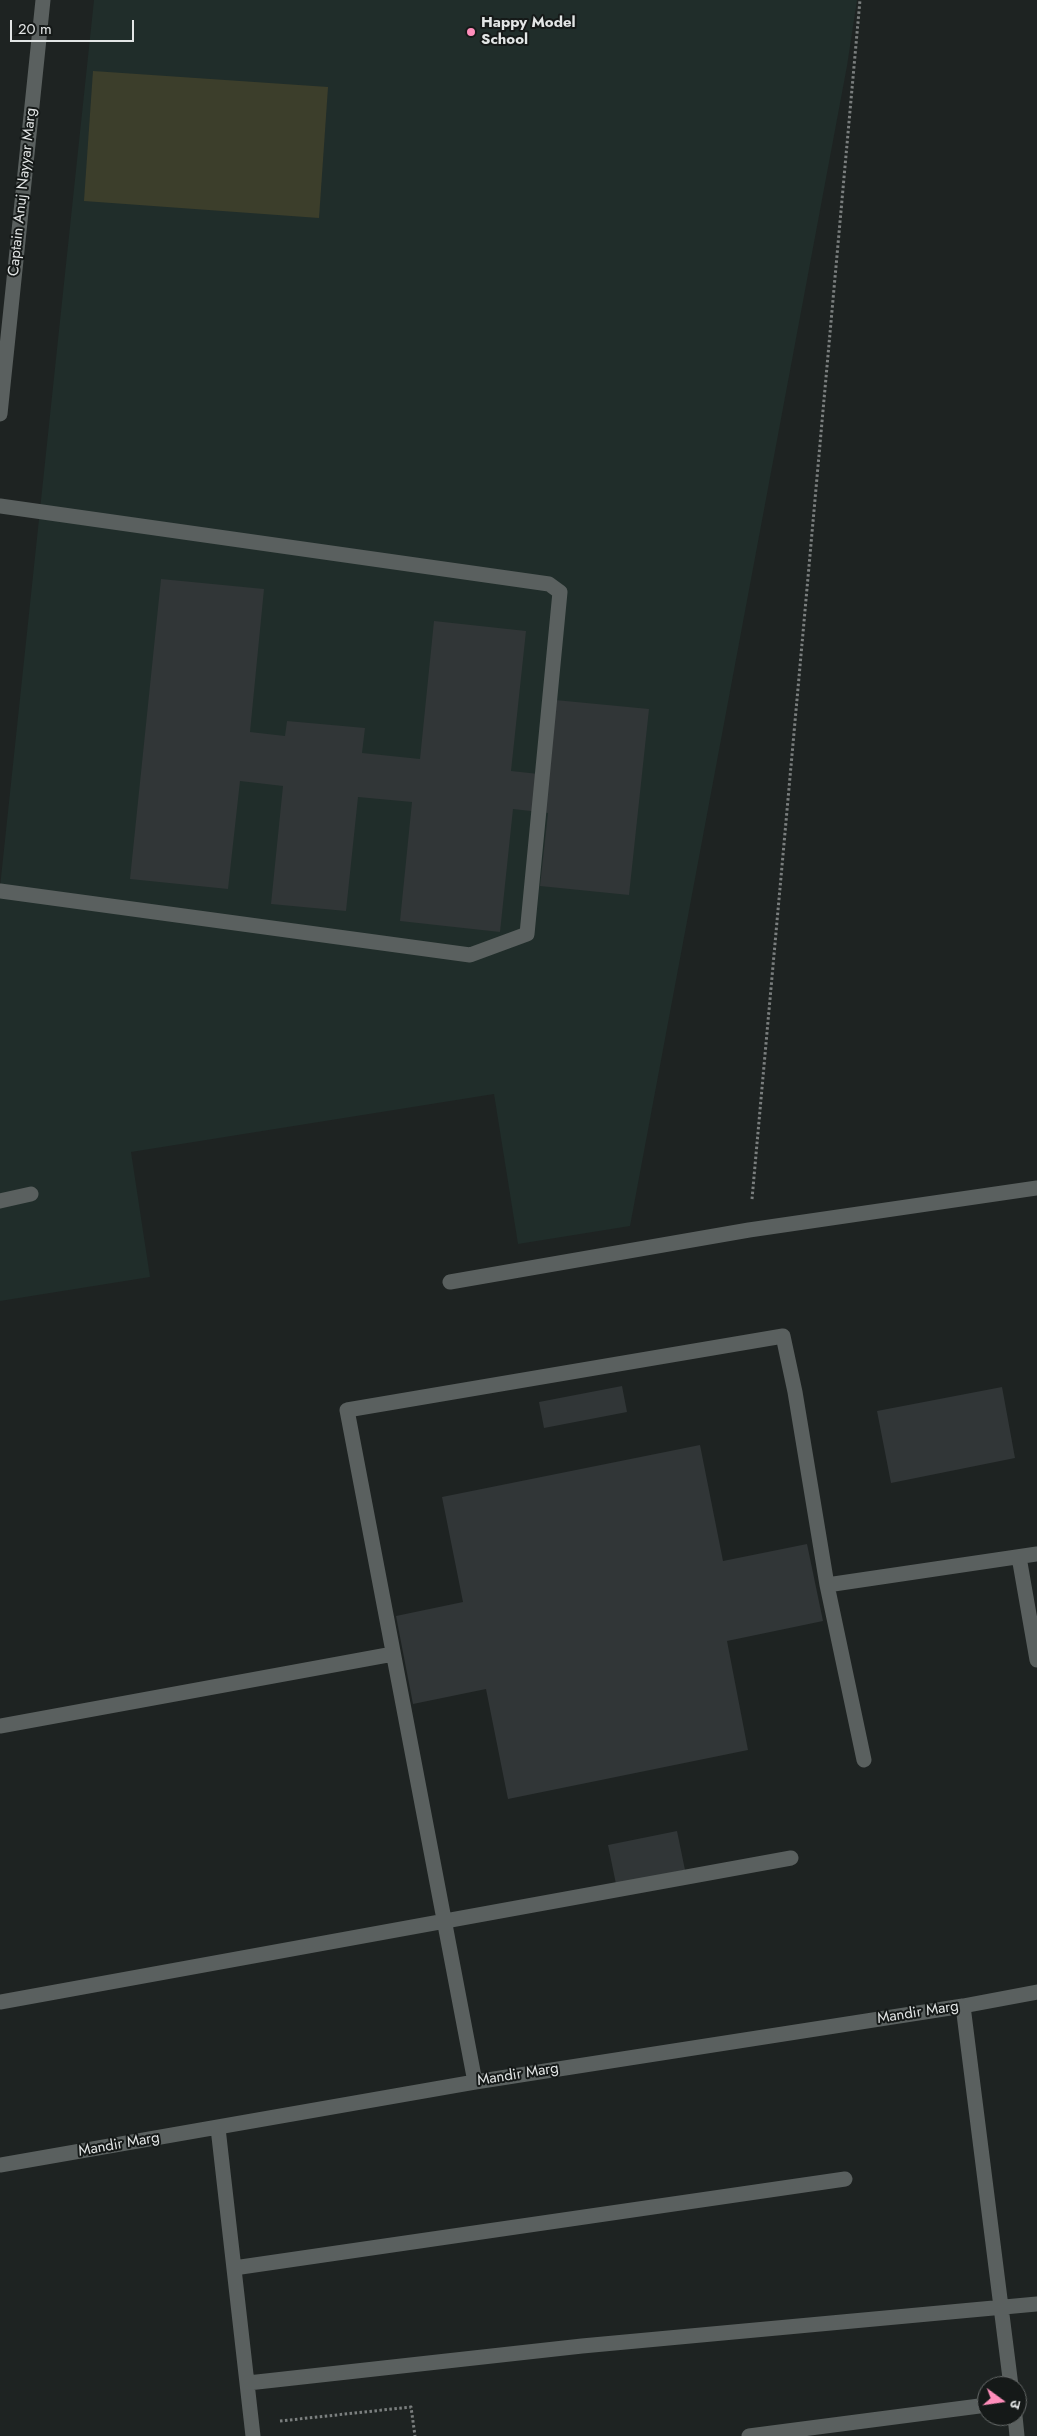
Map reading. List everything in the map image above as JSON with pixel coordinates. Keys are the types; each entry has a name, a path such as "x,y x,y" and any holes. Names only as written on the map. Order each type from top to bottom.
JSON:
{"street":[{"name":"Captain Anuj Nayyar Marg","path":"0,414 43,0"},
{"path":"0,506 549,584 560,592 527,934 470,955 0,891"},
{"path":"450,1282 749,1230 1037,1188"},
{"path":"0,1200 31,1194"},
{"path":"475,2082 347,1410 783,1336 795,1392 827,1585 864,1760"},
{"path":"827,1585 1037,1554"},
{"path":"1018,1557 1037,1660"},
{"path":"0,1726 393,1654"},
{"path":"0,2002 791,1858"},
{"name":"Mandir Marg","path":"0,2165 475,2082 963,2006 1037,1992"},
{"path":"963,2006 1010,2376"},
{"path":"218,2128 252,2430"},
{"path":"234,2268 845,2179"},
{"path":"248,2383 582,2346 1037,2304"},
{"path":"750,2436 977,2405"}],"path":[{"path":"749,1230 860,0"},
{"path":"252,2430 412,2407 415,2436"}],"shaded area":[{"path":"94,0 857,0 847,66 630,1226 518,1244 494,1094 131,1152 150,1277 0,1301 0,887"}],"green space":[{"path":"93,71 328,87 319,218 84,201"}],"building":[{"path":"161,579 264,589 250,732 285,736 287,721 365,728 362,753 420,759 434,621 526,631 511,771 548,775 555,700 649,709 629,895 540,886 548,813 513,809 500,932 400,921 412,802 358,797 346,911 271,904 283,786 240,781 228,889 130,879"},
{"path":"622,1386 627,1412 544,1428 539,1402"},
{"path":"1002,1387 1015,1458 891,1483 877,1411"},
{"path":"700,1445 723,1561 807,1544 823,1621 727,1641 748,1750 508,1799 486,1689 413,1704 396,1616 463,1602 442,1497"},
{"path":"677,1831 685,1870 616,1884 608,1845"}],"place":[{"name":"Happy Model School","path":"471,32"}]}
